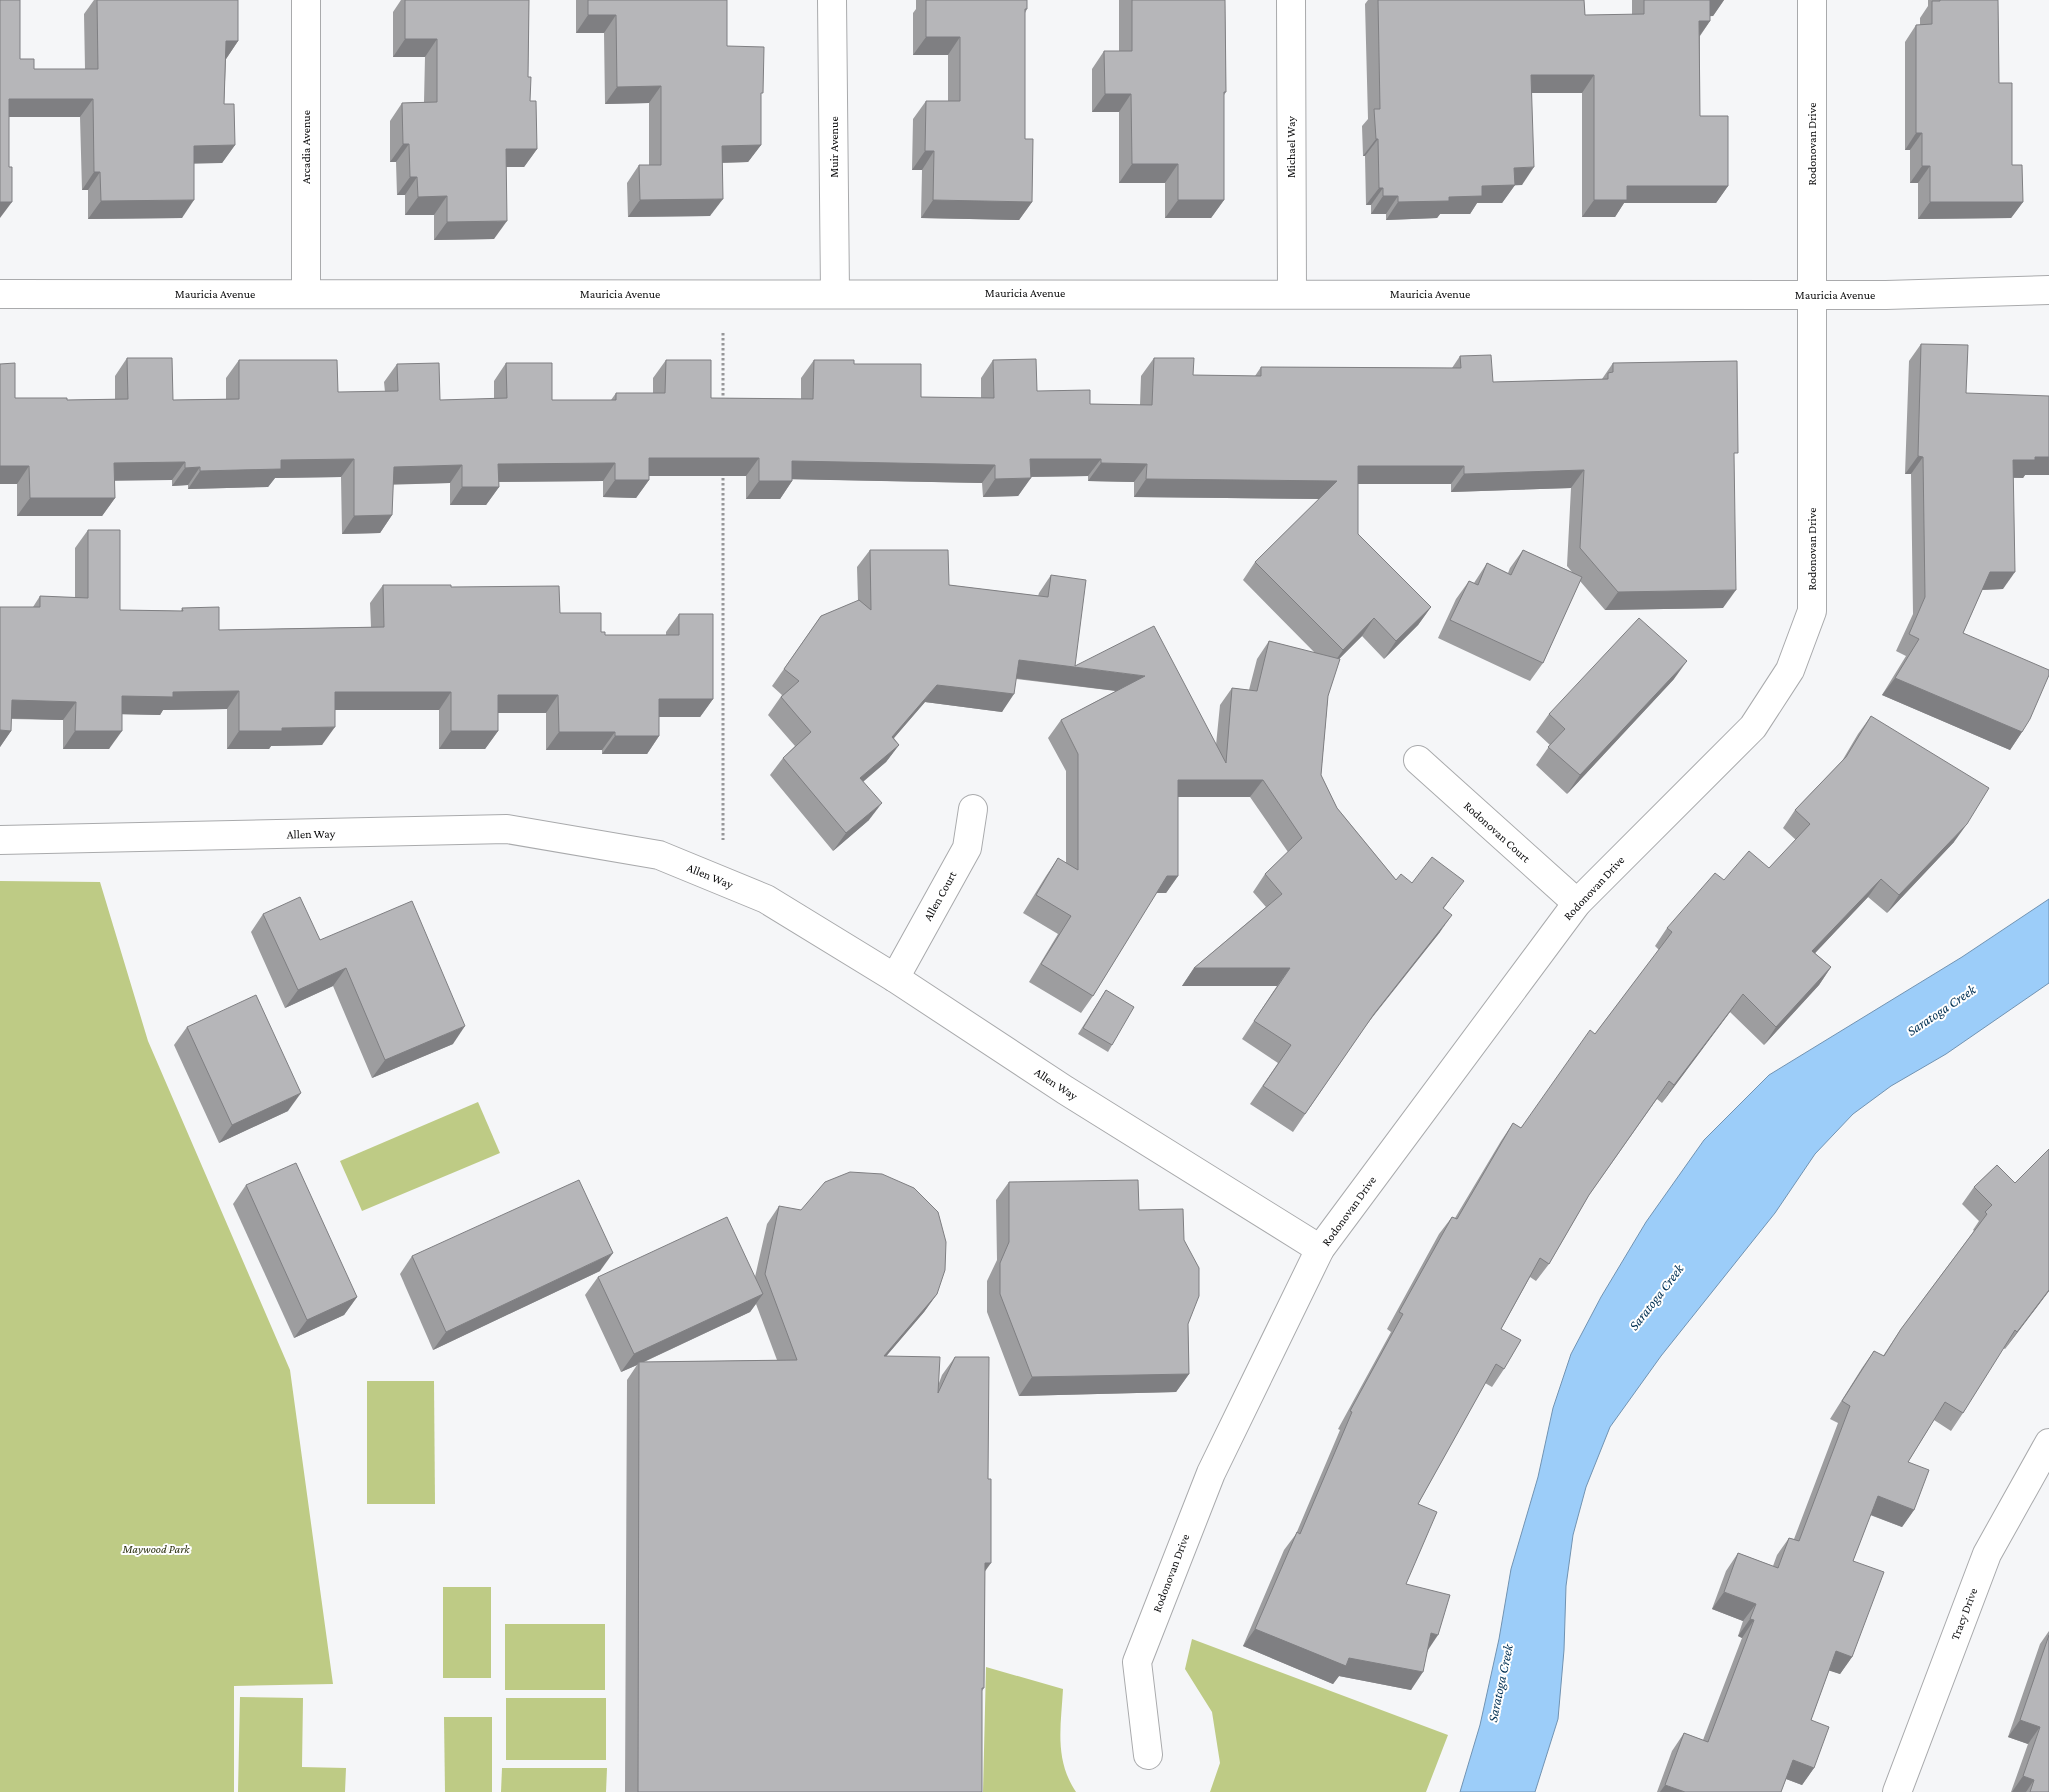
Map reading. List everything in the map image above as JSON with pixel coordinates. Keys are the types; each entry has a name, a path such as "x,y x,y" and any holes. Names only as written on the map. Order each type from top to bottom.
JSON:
{"street":[{"name":"Arcadia Avenue","path":"306,0 306,294"},
{"name":"Muir Avenue","path":"832,0 835,293"},
{"name":"Michael Way","path":"1291,0 1292,293"},
{"name":"Rodonovan Drive","path":"1148,1755 1137,1662 1211,1473 1320,1249 1577,903 1753,727 1790,670 1812,611 1812,0"},
{"name":"Mauricia Avenue","path":"0,294 1292,293 1813,295 2049,290"},
{"name":"Rodonovan Court","path":"1418,760 1577,903"},
{"name":"Allen Court","path":"895,978 966,848 973,809"},
{"name":"Allen Way","path":"0,840 507,829 659,856 766,899 895,978 1066,1090 1320,1249"},
{"name":"Tracy Drive","path":"1897,1792 1986,1554 2049,1443"}],"path":[{"path":"723,332 723,408"},
{"path":"723,468 723,840"}],"green space":[{"name":"Maywood Park","path":"0,881 100,882 148,1041 290,1370 333,1684 234,1686 234,1792 0,1792"},
{"path":"478,1102 500,1153 362,1211 340,1161"},
{"path":"367,1381 434,1381 435,1504 367,1504"},
{"path":"443,1587 491,1587 491,1678 443,1678"},
{"path":"505,1624 605,1624 605,1690 505,1690"},
{"path":"1192,1639 1448,1735 1426,1792 1210,1792 1220,1763 1212,1712 1185,1669"},
{"path":"986,1667 1063,1689 1060,1742 1064,1767 1076,1792 983,1792"},
{"path":"240,1697 303,1698 302,1767 346,1768 345,1792 238,1792"},
{"path":"506,1698 606,1698 606,1760 506,1760"},
{"path":"444,1717 492,1717 492,1792 445,1792"},
{"path":"502,1768 607,1768 606,1792 501,1792"}],"water":[{"name":"Saratoga Creek","path":"2049,899 2049,983 1946,1054 1891,1086 1853,1114 1815,1154 1775,1213 1661,1356 1610,1427 1586,1487 1573,1535 1566,1586 1564,1650 1558,1719 1535,1792 1460,1792 1480,1725 1499,1639 1511,1569 1538,1477 1553,1408 1571,1354 1601,1297 1646,1222 1704,1140 1769,1075 1962,957"}],"building":[{"path":"0,0 20,0 20,59 34,59 34,69 98,69 97,0 238,0 238,41 226,41 224,104 234,104 235,145 194,146 194,200 101,201 100,172 94,172 93,99 9,99 9,167 12,167 12,202 0,202"},
{"path":"405,0 529,0 528,77 531,77 530,101 536,101 537,149 506,149 507,221 447,222 447,196 418,197 417,177 410,177 409,144 403,144 402,103 437,102 437,39 405,39"},
{"path":"588,0 727,0 727,46 764,47 763,93 761,93 761,145 722,146 723,199 640,200 639,165 661,165 661,86 617,87 616,15 588,15"},
{"path":"926,0 1027,0 1027,9 1025,9 1025,139 1033,139 1032,202 933,200 934,151 925,151 926,101 960,101 960,37 926,37"},
{"path":"1132,0 1225,0 1224,200 1178,200 1178,164 1132,164 1131,94 1105,94 1104,51 1132,51"},
{"path":"1378,0 1584,0 1585,15 1644,14 1644,0 1710,0 1710,21 1699,21 1700,116 1728,116 1728,186 1627,186 1627,200 1594,200 1594,75 1531,75 1534,167 1514,168 1515,185 1482,186 1482,196 1449,197 1449,201 1398,202 1398,196 1383,196 1383,188 1379,188 1378,139 1376,139 1374,109 1380,109"},
{"path":"1998,0 1999,83 2012,83 2012,165 2022,165 2023,202 1930,202 1930,166 1922,166 1922,133 1916,133 1916,25 1932,24 1932,1"},
{"path":"1921,344 1968,345 1966,393 2049,396 2049,457 2035,457 2035,460 2013,460 2015,572 1990,572 1963,633 2049,670 2049,675 2030,719 2022,732 1895,678 1919,639 1909,634 1925,597 1923,457 1918,456"},
{"path":"1491,355 1493,382 1608,379 1608,373 1613,372 1613,363 1737,361 1738,453 1734,453 1736,590 1618,592 1580,548 1584,470 1464,474 1464,466 1358,466 1358,534 1431,607 1396,641 1374,618 1343,650 1255,562 1337,481 1146,479 1147,464 1101,463 1101,459 1030,459 1031,478 995,479 995,465 792,461 792,481 759,481 759,458 649,458 649,480 615,480 615,463 498,464 499,487 462,487 462,465 394,467 392,515 354,516 354,459 281,460 281,469 200,471 200,467 185,468 185,462 114,463 115,498 30,498 29,466 0,466 0,364 15,363 15,398 67,398 67,400 128,399 127,358 172,358 173,400 239,399 239,360 337,360 338,392 398,391 397,364 439,363 440,400 507,398 506,363 552,363 552,400 616,400 616,393 665,393 666,360 711,360 711,398 813,399 814,360 854,360 854,364 921,364 921,397 994,398 993,360 1036,359 1037,391 1090,390 1090,404 1152,405 1154,358 1194,358 1193,375 1261,376 1261,367 1461,368 1460,356"},
{"path":"88,530 120,530 120,610 183,611 182,608 219,607 219,630 384,627 383,585 451,585 451,587 559,586 560,613 601,613 601,632 605,632 605,635 679,635 679,614 713,614 713,699 659,699 659,736 615,736 615,732 559,732 558,695 498,695 498,731 451,731 451,692 335,692 335,727 282,728 282,731 239,731 239,691 173,692 173,697 122,696 122,731 75,731 76,702 12,700 11,731 0,730 0,607 40,607 40,596 88,598"},
{"path":"870,550 948,550 949,585 1048,597 1051,575 1086,580 1075,666 1154,626 1226,763 1232,688 1257,691 1269,641 1340,659 1328,696 1321,775 1337,808 1396,880 1401,874 1412,883 1432,857 1464,881 1443,908 1452,915 1374,1014 1305,1114 1263,1086 1291,1045 1254,1021 1290,968 1194,968 1282,894 1265,874 1302,838 1263,780 1178,780 1178,876 1167,876 1093,996 1041,964 1071,916 1036,895 1058,858 1078,870 1078,754 1061,720 1145,676 1019,660 1014,694 937,685 892,737 899,745 860,778 882,803 846,833 783,758 811,732 781,697 799,681 784,669 821,616 859,600 871,610"},
{"path":"1523,550 1582,577 1543,663 1450,620 1469,581 1478,585 1487,563 1511,575"},
{"path":"1639,618 1687,661 1580,775 1548,747 1565,729 1549,714"},
{"path":"1871,716 1989,788 1967,824 1899,895 1881,879 1812,951 1831,967 1776,1027 1743,994 1674,1085 1669,1081 1589,1195 1549,1264 1540,1258 1501,1329 1521,1340 1504,1369 1496,1364 1418,1504 1437,1512 1406,1584 1450,1595 1438,1635 1431,1633 1423,1672 1349,1658 1346,1666 1255,1629 1297,1532 1300,1534 1352,1412 1350,1411 1403,1314 1399,1312 1452,1217 1457,1219 1513,1123 1521,1128 1590,1030 1595,1034 1672,932 1667,928 1715,873 1724,880 1749,851 1769,868 1810,824 1795,810 1846,757"},
{"path":"300,897 320,940 412,901 465,1026 385,1060 346,968 298,990 263,914"},
{"path":"1106,990 1134,1007 1112,1045 1083,1028"},
{"path":"256,995 301,1093 232,1125 187,1027"},
{"path":"2049,1149 2049,1290 2017,1332 2015,1330 1963,1413 1945,1402 1908,1462 1929,1470 1914,1510 1878,1496 1853,1561 1884,1572 1852,1657 1836,1651 1811,1720 1829,1727 1814,1768 1793,1760 1781,1792 1685,1792 1665,1785 1684,1733 1708,1742 1754,1620 1750,1619 1756,1604 1724,1592 1738,1553 1778,1568 1789,1538 1799,1541 1850,1406 1842,1401 1874,1351 1884,1356 1901,1329 1987,1214 1985,1212 1992,1205 1974,1187 1997,1165 2015,1183"},
{"path":"296,1163 357,1297 307,1320 246,1185"},
{"path":"850,1172 882,1174 914,1188 938,1212 946,1242 945,1270 937,1294 884,1356 940,1357 938,1393 955,1357 989,1357 988,1479 991,1479 991,1563 985,1563 982,1792 638,1792 639,1362 797,1360 765,1274 779,1206 801,1210 825,1182"},
{"path":"579,1180 613,1253 446,1332 412,1256"},
{"path":"1138,1180 1139,1210 1183,1209 1184,1240 1199,1268 1199,1296 1188,1324 1189,1374 1032,1377 1000,1294 1000,1263 1009,1242 1009,1182"},
{"path":"727,1217 763,1294 634,1354 598,1277"},
{"path":"2049,1635 2049,1792 2030,1792 2034,1780 2023,1776 2040,1727 2020,1720"}]}
